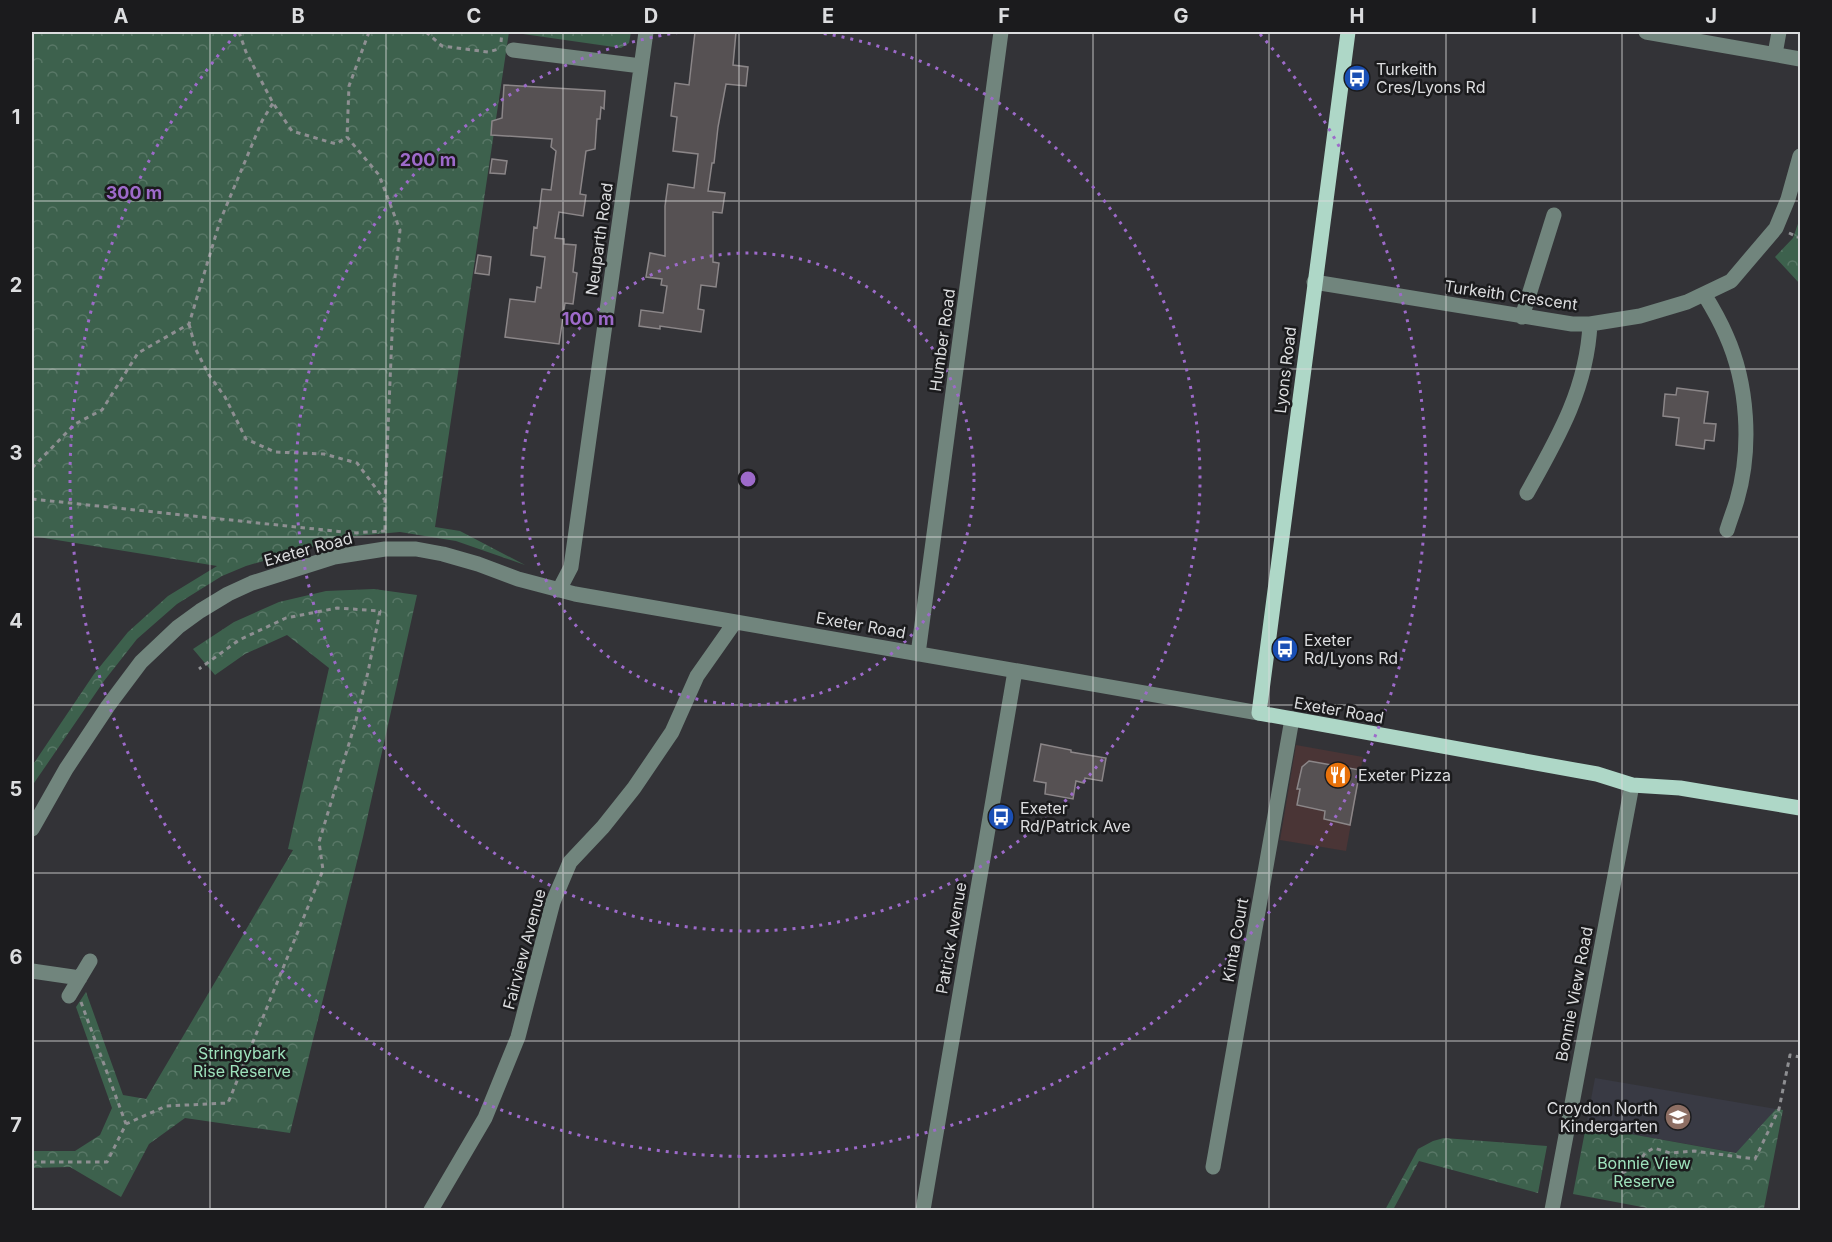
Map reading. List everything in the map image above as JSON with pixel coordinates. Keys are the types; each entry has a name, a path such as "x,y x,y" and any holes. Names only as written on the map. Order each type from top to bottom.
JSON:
{"main road":[{"name":"Lyons Road","path":"1259,713 1348,32"},
{"name":"Exeter Road","path":"1259,713 1597,774 1632,785 1680,788 1800,808"}],"street":[{"name":"Neuparth Road","path":"559,590 571,567 646,32"},
{"name":"Humber Road","path":"918,654 1002,32"},
{"path":"1646,32 1800,59"},
{"path":"1775,54 1779,32"},
{"path":"513,50 641,66"},
{"name":"Turkeith Crescent","path":"1314,282 1572,324 1590,324 1640,316 1687,302 1731,281 1776,228 1788,199 1800,156"},
{"path":"1522,317 1554,214"},
{"path":"1704,294 1730,344 1739,371 1745,414 1746,453 1738,498 1726,530"},
{"path":"1527,493 1561,431 1578,388 1588,349 1590,324"},
{"name":"Exeter Road","path":"32,829 66,769 108,706 141,662 178,627 228,594 252,583 334,558 385,549 416,549 443,554 559,590 1259,713"},
{"name":"Fairview Avenue","path":"430,1210 485,1118 518,1037 553,902 570,862 603,827 634,788 672,732 697,676 735,622"},
{"name":"Patrick Avenue","path":"923,1210 1015,671"},
{"name":"Kinta Court","path":"1213,1167 1292,719"},
{"name":"Bonnie View Road","path":"1552,1210 1632,785"},
{"path":"32,971 74,988 90,961"}],"path":[{"path":"239,32 246,52 273,103 292,131 336,144 347,137"},
{"path":"369,32 349,86 347,137 379,176 400,230 394,287 385,549"},
{"path":"426,32 442,46 488,52 500,49 513,50"},
{"path":"273,103 262,121 220,221 189,324 196,350 209,375 225,397 246,439 275,452 324,454 357,463 385,500"},
{"path":"32,468 75,424 102,410 138,353 189,324"},
{"path":"32,499 353,533 385,531"},
{"path":"32,1162 107,1162 126,1124 166,1106 228,1103 324,870 319,842 355,724 380,611 337,608 286,618 239,640 199,669"},
{"path":"74,988 83,1004 126,1124"},
{"path":"1622,1173 1636,1167 1645,1153 1654,1148 1670,1153 1694,1151 1755,1159 1779,1110 1790,1055 1800,1057"}],"shaded area":[{"path":"1296,745 1363,757 1346,851 1280,840"},
{"name":"Croydon North Kindergarten","path":"1595,1078 1776,1109 1737,1153 1586,1126"}],"green space":[{"path":"32,32 509,32 435,527 460,531 525,565 456,541 400,532 345,537 246,566 222,576 177,604 137,639 104,681 32,786 32,766 94,674 128,632 168,596 217,566 32,536"},
{"path":"509,32 631,32 629,43 621,48"},
{"path":"1800,218 1800,284 1775,257 1793,238"},
{"name":"Stringybark Rise Reserve","path":"374,589 417,595 363,837 290,1133 185,1118 149,1144 121,1197 70,1167 32,1168 32,1151 75,1151 100,1135 112,1108 76,1007 86,992 123,1095 146,1099 293,850 288,849 329,668 287,635 245,654 215,675 193,649 234,622 279,602 326,591"},
{"name":"Bonnie View Reserve","path":"1776,1109 1783,1110 1764,1208 1769,1210 1658,1210 1573,1194 1586,1126 1736,1153"},
{"path":"1444,1138 1547,1146 1538,1193 1419,1161 1393,1210 1385,1210 1418,1149"}],"building":[{"path":"695,32 736,32 733,65 748,67 746,86 726,84 718,127 708,191 725,193 722,213 713,212 713,262 719,263 716,287 701,285 698,309 704,310 701,332 660,326 660,329 639,326 641,310 663,313 667,286 661,285 662,279 646,277 650,253 665,256 665,206 668,184 694,188 698,154 673,151 677,117 671,116 675,83 689,85"},
{"path":"504,85 605,91 604,109 601,107 600,119 597,119 595,149 586,151 580,194 586,195 583,216 559,212 555,238 564,239 564,244 576,245 573,272 577,273 573,304 565,303 559,344 505,337 510,299 535,302 537,287 541,288 545,257 531,255 534,227 537,228 542,189 551,190 556,151 551,147 552,139 491,135 492,121 502,118"},
{"path":"492,159 507,161 505,174 490,173"},
{"path":"478,255 491,257 489,275 475,273"},
{"path":"1677,388 1708,392 1704,423 1716,424 1714,441 1705,440 1704,449 1676,445 1679,418 1663,416 1665,394 1676,395"},
{"path":"1041,744 1106,758 1102,781 1085,778 1084,783 1076,781 1073,799 1045,794 1046,783 1034,781"},
{"path":"1309,761 1360,770 1350,825 1324,819 1325,811 1297,805 1300,789 1297,789 1302,767"}],"place":[{"name":"Turkeith Cres/Lyons Rd","path":"1357,78"},
{"name":"Exeter Rd/Lyons Rd","path":"1285,649"},
{"name":"Exeter Pizza","path":"1338,775"},
{"name":"Exeter Rd/Patrick Ave","path":"1001,817"},
{"name":"Croydon North Kindergarten","path":"1678,1117"}]}
